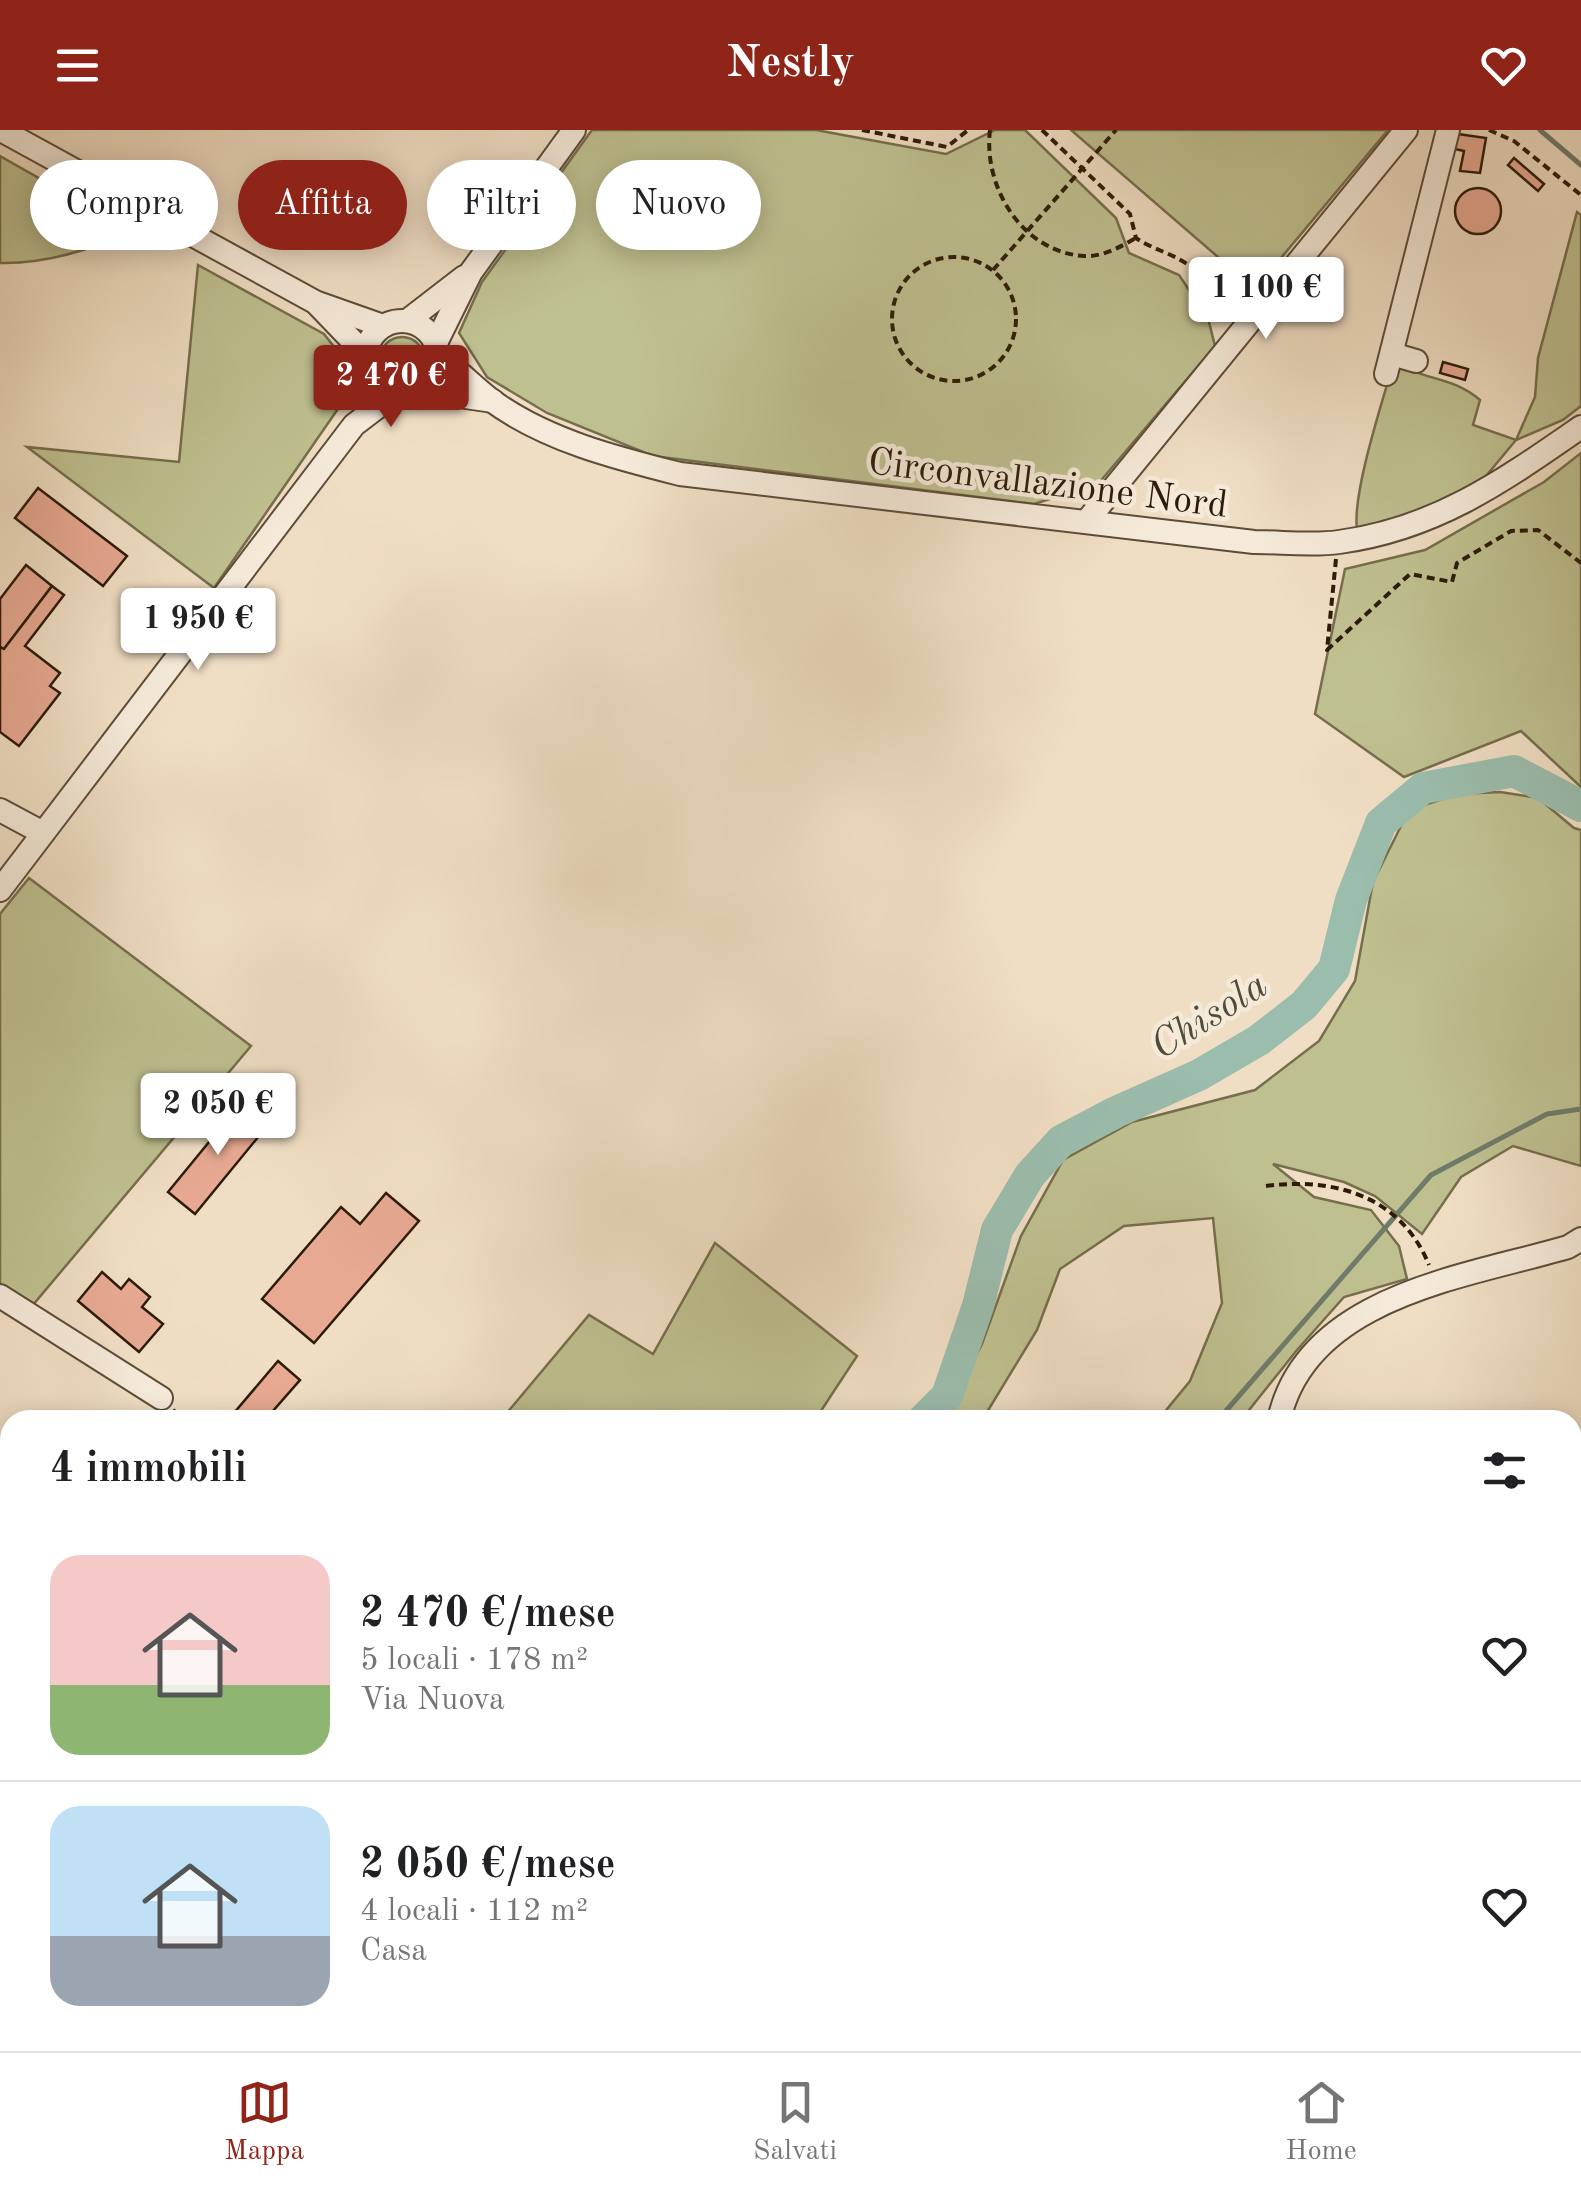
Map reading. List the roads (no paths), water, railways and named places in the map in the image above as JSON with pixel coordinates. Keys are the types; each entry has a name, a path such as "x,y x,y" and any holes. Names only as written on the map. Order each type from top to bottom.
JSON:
{"street":[{"path":"2,130 315,302 383,326 406,321 471,272"},
{"path":"0,890 354,425 434,375 437,348 471,272 574,130"},
{"path":"1086,522 1406,130"},
{"path":"1416,361 1389,364 1448,130"},
{"path":"315,302 366,362 378,385 407,392"},
{"path":"406,321 429,332 437,348"},
{"path":"354,425 368,343 383,326"},
{"name":"Circonvallazione Nord","path":"437,348 493,401 548,431 614,457 680,474 1254,542 1338,543 1414,526 1487,492 1581,427"},
{"name":"Circonvallazione Nord","path":"407,392 493,401"},
{"path":"0,810 44,833"},
{"path":"1281,1410 1284,1394 1308,1358 1332,1333 1366,1311 1436,1283 1581,1240"},
{"path":"0,1296 161,1398"}],"waterway":[{"path":"1540,130 1581,165"},
{"name":"Chisola","path":"933,1410 947,1396 978,1306 997,1230 1030,1175 1061,1141 1199,1075 1259,1040 1304,1005 1334,969 1351,900 1381,823 1423,788 1514,771 1581,806"},
{"path":"1227,1410 1431,1175 1547,1114 1581,1109"}]}
